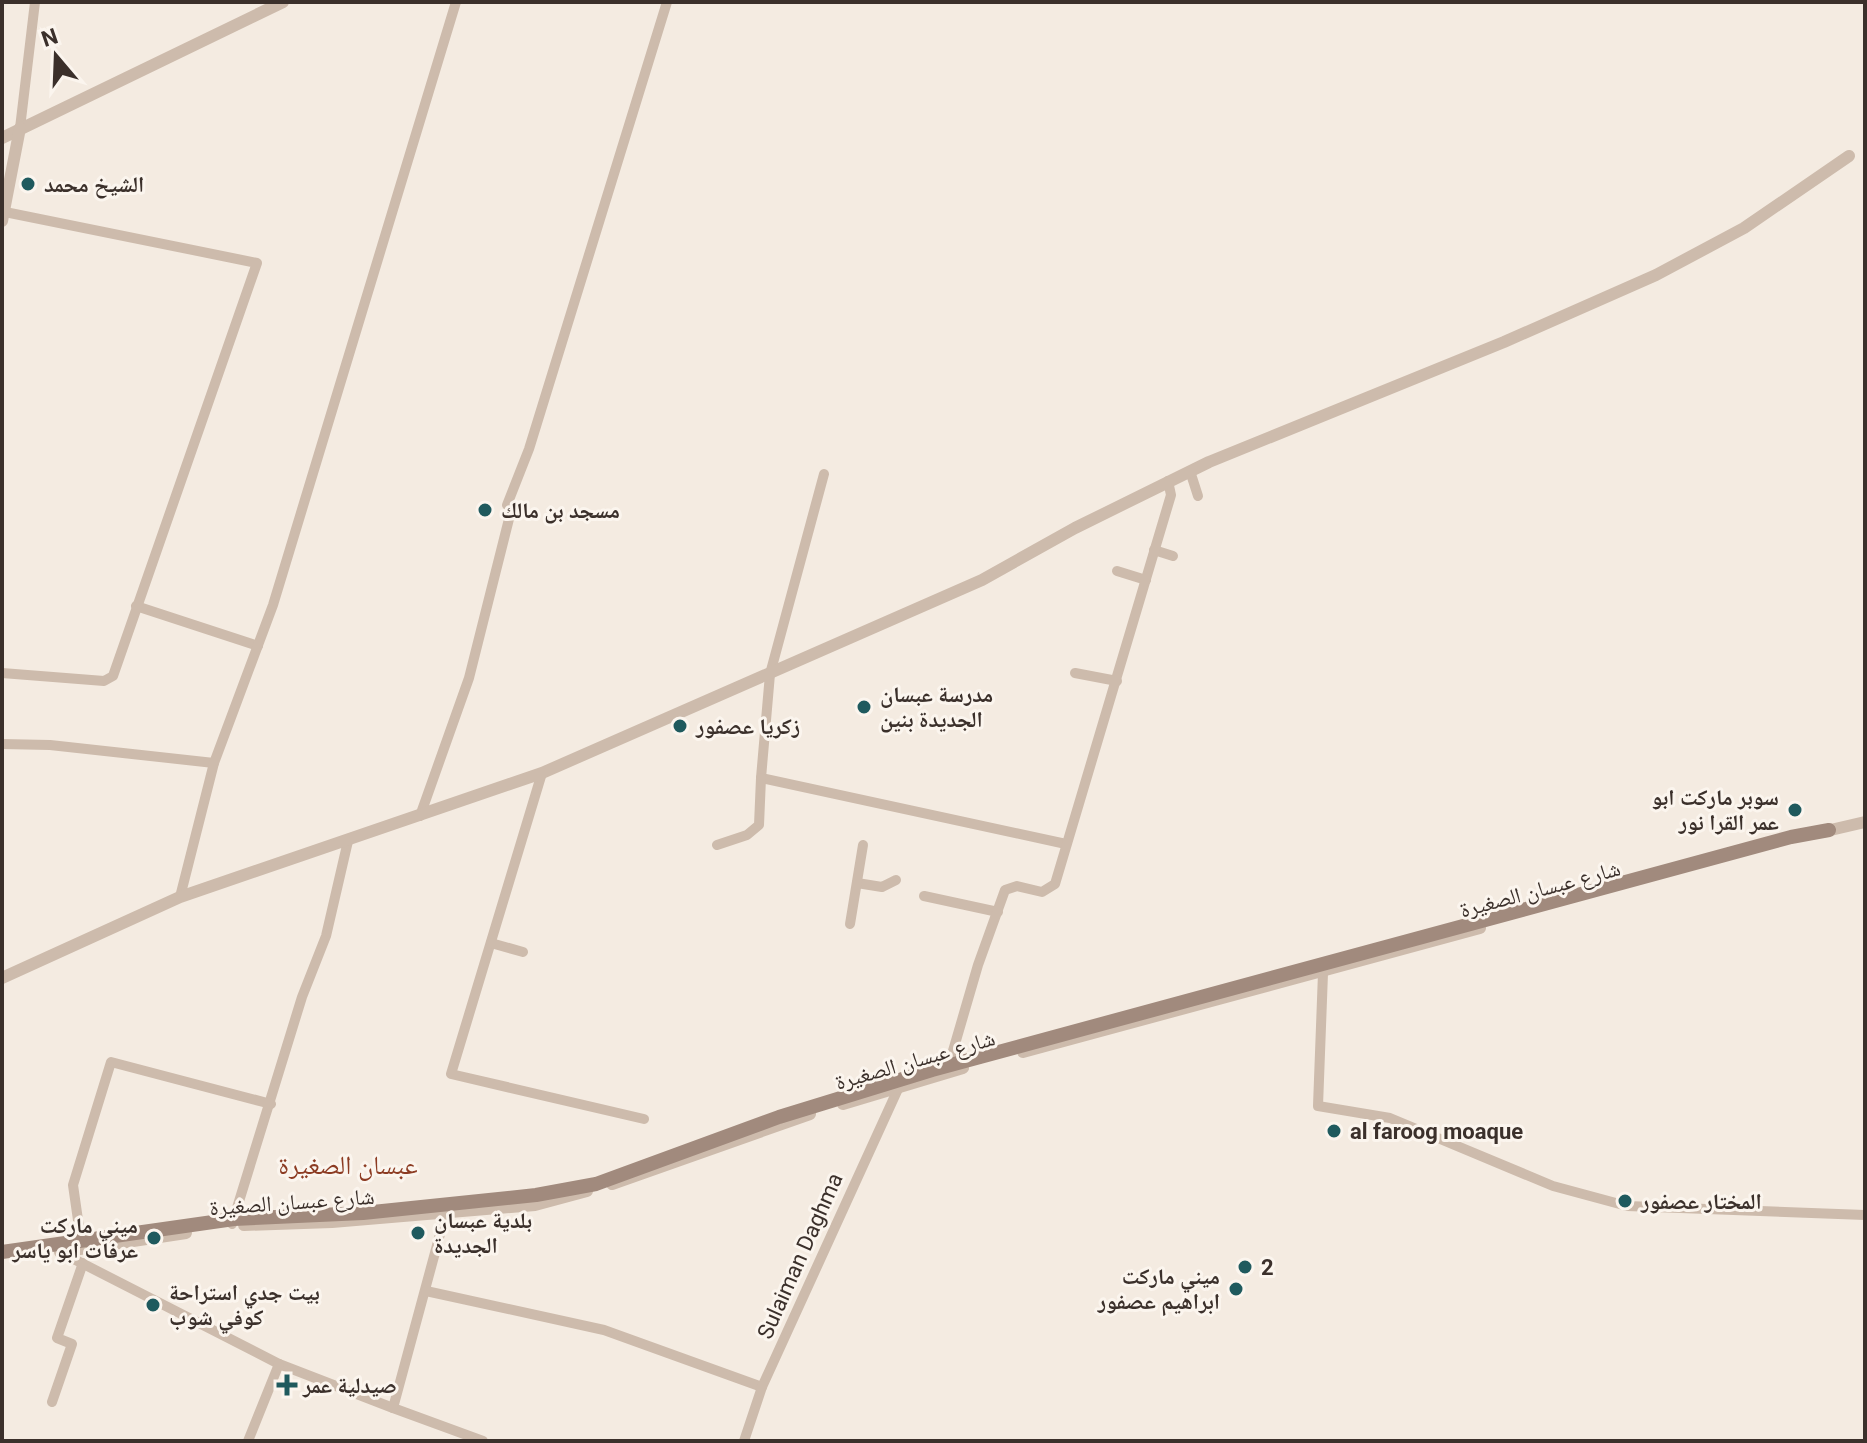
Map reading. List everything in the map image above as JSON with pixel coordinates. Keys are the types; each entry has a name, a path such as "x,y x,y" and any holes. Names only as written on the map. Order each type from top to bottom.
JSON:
{"main road":[{"name":"شارع عبسان الصغيرة","path":"2,1252 233,1222 363,1213 536,1195 596,1184 779,1117 1791,837 1829,830"},
{"name":"شارع عبسان الصغيرة","path":"2,1258 60,1252"}],"street":[{"path":"2,673 109,680 257,263 3,216 20,128 35,2"},
{"path":"2,138 283,2"},
{"path":"180,897 214,763 258,646 456,2"},
{"path":"420,816 469,678 512,507 507,505 529,449 667,2"},
{"path":"2,978 180,897 542,773 982,580 1190,471 1504,342 1656,275 1744,228 1849,156"},
{"path":"1190,471 1198,496"},
{"path":"717,845 754,832 759,825 770,674 824,474"},
{"path":"947,1070 1005,890 1010,887 1042,892 1053,888 1171,495 1168,481"},
{"path":"1154,550 1173,556"},
{"path":"1117,571 1146,580"},
{"path":"136,606 258,646"},
{"path":"1075,673 1117,681"},
{"path":"2,744 50,745 214,763"},
{"path":"542,773 451,1074 644,1119"},
{"path":"761,778 1066,844"},
{"name":"شارع عبسان الصغيرة","path":"60,1252 233,1222 332,1222 544,1204 631,1179 813,1113 898,1089 947,1070 1323,973 1865,822"},
{"path":"233,1222 302,997 326,936 348,841"},
{"path":"850,924 863,845"},
{"path":"857,883 882,887 896,880"},
{"path":"924,896 998,912"},
{"path":"491,943 523,952"},
{"path":"1323,973 1318,1106 1390,1118 1553,1186 1627,1206 1865,1215"},
{"path":"81,1241 73,1185 111,1062 271,1104"},
{"name":"Sulaiman Daghma","path":"744,1441 762,1387 898,1089"},
{"path":"393,1408 446,1212"},
{"path":"60,1252 279,1364 483,1441"},
{"path":"52,1402 72,1344 57,1338 83,1263"},
{"path":"426,1291 604,1330 762,1387"},
{"path":"248,1441 279,1364"}],"place":[{"name":"الشيخ محمد","path":"28,184"},
{"name":"مسجد بن مالك","path":"485,510"},
{"name":"مدرسة عبسان الجديدة بنين","path":"864,707"},
{"name":"زكريا عصفور","path":"680,726"},
{"name":"سوبر ماركت ابو عمر القرا نور","path":"1795,810"},
{"name":"al faroog moaque","path":"1334,1131"},
{"name":"المختار عصفور","path":"1625,1201"},
{"name":"بلدية عبسان الجديدة","path":"418,1233"},
{"name":"ميني ماركت عرفات ابو ياسر","path":"154,1238"},
{"name":"2","path":"1245,1267"},
{"name":"ميني ماركت ابراهيم عصفور","path":"1236,1289"},
{"name":"بيت جدي استراحة كوفي شوب","path":"153,1305"},
{"name":"صيدلية عمر","path":"287,1385"}],"district":[{"name":"عبسان الصغيرة","path":"348,1165"}]}
